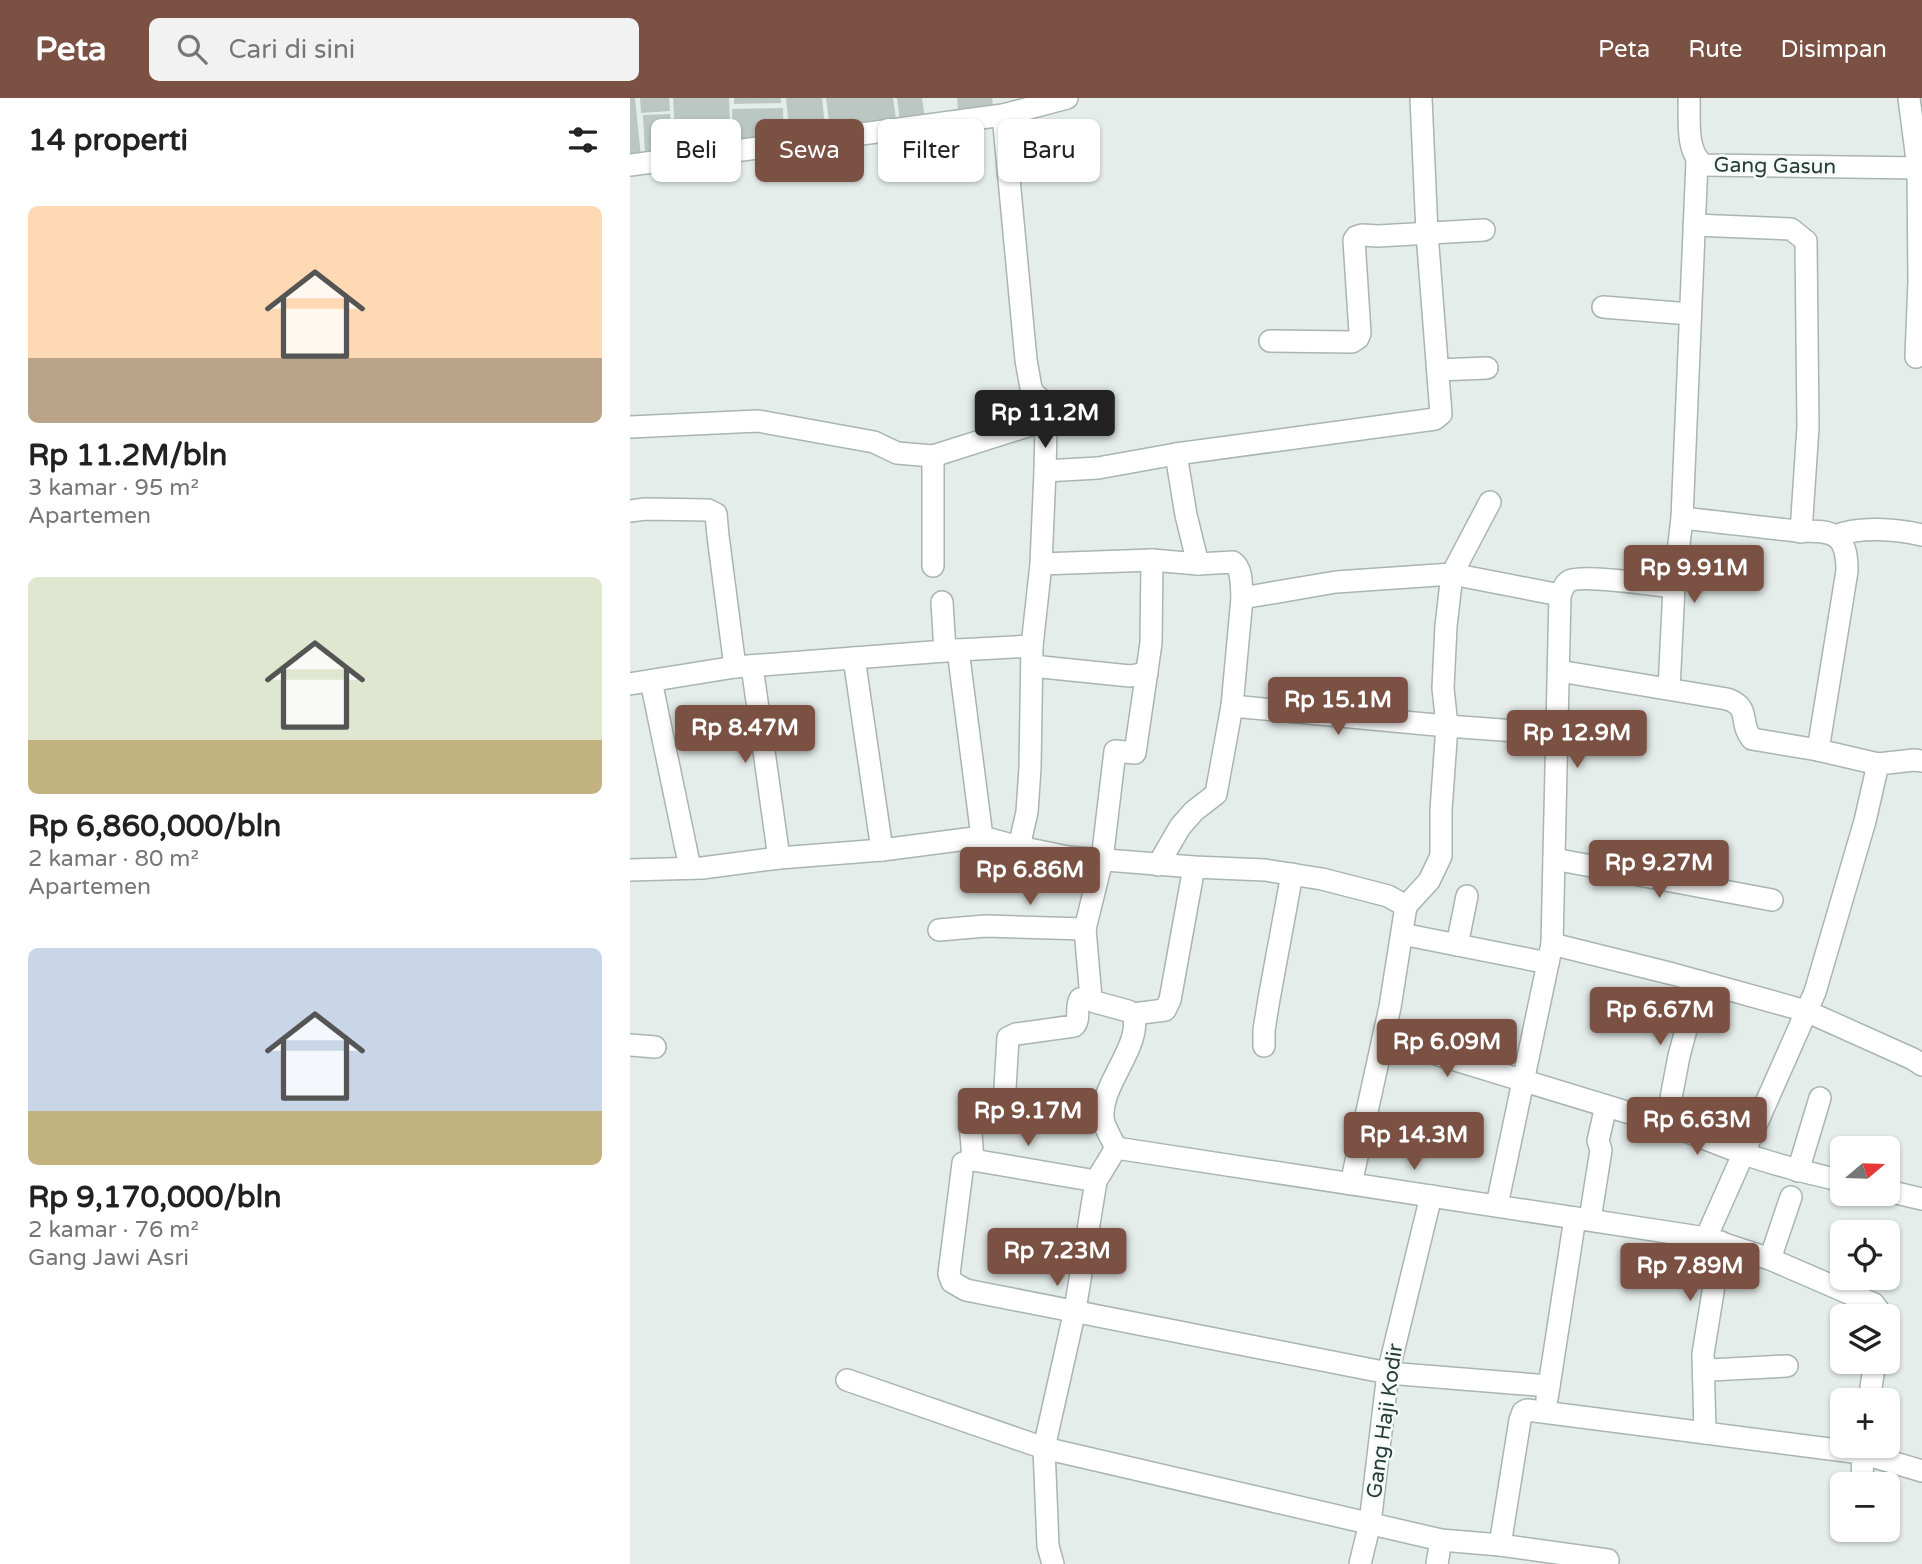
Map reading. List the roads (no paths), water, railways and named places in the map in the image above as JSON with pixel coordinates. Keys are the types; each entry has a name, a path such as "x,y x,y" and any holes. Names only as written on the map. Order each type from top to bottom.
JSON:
{"street":[{"path":"630,166 1003,115 1067,98"},
{"path":"1045,471 1098,468 1176,454 1435,419 1441,414 1427,233 1421,98"},
{"name":"Gang Gasun","path":"1689,98 1693,152 1697,161 1704,166 1918,168"},
{"path":"1909,98 1918,168 1919,281 1916,357"},
{"path":"1003,115 1026,360 1031,388 1043,401 1046,411 1041,564 1032,656 1030,768 1027,812 1019,847"},
{"path":"1669,689 1674,587 1682,518 1697,161"},
{"path":"1694,225 1791,229 1806,241 1808,427 1801,532"},
{"path":"1270,341 1355,341 1360,336 1354,240 1356,237 1484,230"},
{"path":"1603,307 1690,314"},
{"path":"1438,370 1487,368"},
{"path":"630,427 758,421 874,442 897,453 933,456 1040,422 1046,427"},
{"path":"1176,454 1186,515 1198,564"},
{"path":"933,456 933,566"},
{"path":"1351,1184 1383,1038 1406,906 1429,881 1441,856 1441,810 1447,726 1443,688 1452,573 1490,502"},
{"path":"630,511 708,510 716,514 779,858"},
{"path":"1682,518 1801,532 1825,532 1835,536 1845,550 1847,570 1818,750"},
{"path":"1835,536 1846,531 1871,530 1922,535"},
{"path":"1041,564 1152,560 1198,564 1233,562 1238,565 1242,598 1232,706 1216,794 1194,811 1180,827 1158,865"},
{"path":"1152,560 1151,643 1135,753 1115,751 1102,860 1084,929 1091,998 1095,1002 1133,1014 1165,1010 1170,1000 1194,867"},
{"path":"1242,598 1336,582 1452,573 1560,595"},
{"path":"1497,1205 1550,954 1560,595 1565,584 1579,579 1674,587"},
{"path":"942,602 982,837"},
{"path":"690,868 641,682 744,667 951,650 1032,656 1130,676 1147,673"},
{"path":"854,658 882,850"},
{"path":"1559,671 1736,702 1744,716 1748,736 1752,739 1878,764 1922,761"},
{"path":"1232,706 1557,734"},
{"path":"1705,1433 1703,1354 1714,1240 1743,1154 1815,992 1861,834 1878,764"},
{"path":"630,870 702,868 982,837 1068,857 1292,874 1388,896 1406,906"},
{"path":"1554,859 1772,900"},
{"path":"1264,1046 1269,999 1292,874"},
{"path":"1457,945 1467,896"},
{"path":"939,930 985,926 1084,929"},
{"path":"1402,934 1457,945 1550,954 1699,981 1806,1011 1922,1065"},
{"path":"1666,1124 1679,1056 1699,981"},
{"path":"973,1160 970,1121 973,1114 998,1110 1004,1105 1008,1038 1016,1034 1074,1026 1078,1020 1078,1002 1080,999 1091,998"},
{"path":"1116,1148 1104,1121 1105,1101 1136,1028 1133,1014"},
{"path":"1383,1038 1666,1124 1743,1154 1830,1178"},
{"path":"630,1045 655,1047"},
{"path":"1798,1171 1820,1098"},
{"path":"1545,1412 1583,1219 1601,1150 1598,1141 1606,1106"},
{"path":"1053,1564 1048,1546 1044,1447 1074,1310 1096,1181 1116,1148"},
{"path":"1116,1148 1714,1240 1770,1259 1874,1304"},
{"path":"1096,1181 973,1160 963,1164 949,1274 952,1282 966,1290 1388,1373 1549,1386"},
{"path":"1900,1194 1922,1199"},
{"name":"Gang Haji Kodir","path":"1360,1564 1370,1523 1388,1373 1431,1196"},
{"path":"1770,1259 1791,1197"},
{"path":"1704,1364 1710,1370 1787,1366"},
{"path":"847,1381 1044,1447 1441,1540 1608,1560"},
{"path":"1500,1545 1520,1420 1523,1412 1527,1410 1830,1446"},
{"path":"1887,1458 1922,1471"},
{"path":"1437,1564 1441,1540"}]}
